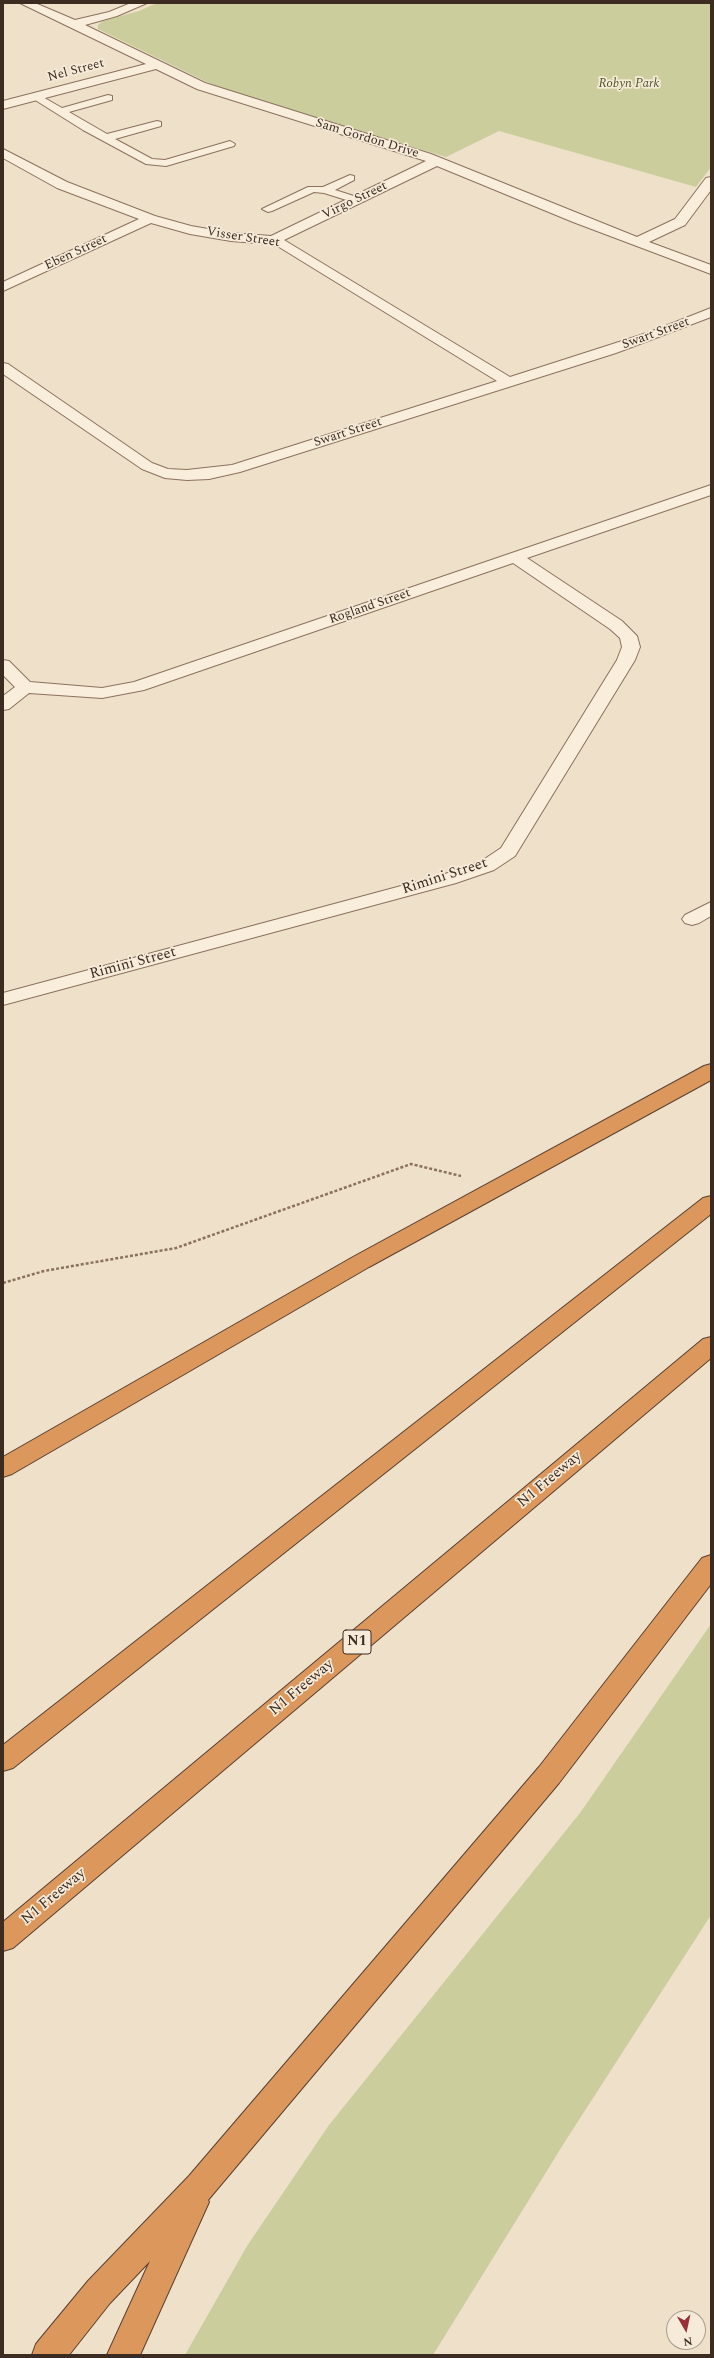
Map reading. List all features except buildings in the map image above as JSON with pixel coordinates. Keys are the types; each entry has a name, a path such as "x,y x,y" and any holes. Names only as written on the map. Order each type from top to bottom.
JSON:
{"highway":[{"path":"3,1468 361,1262 711,1071"},
{"path":"3,1760 711,1203"},
{"name":"N1 Freeway","path":"3,1939 711,1345"},
{"path":"48,2355 99,2292 200,2186 549,1775 711,1566"},
{"path":"123,2355 200,2186"}],"street":[{"name":"Sam Gordon Drive","path":"26,3 74,24 201,86 242,101 437,161 578,219 640,241 711,270"},
{"path":"74,24 113,14 141,3"},
{"name":"Nel Street","path":"3,104 156,65"},
{"name":"Visser Street","path":"3,153 62,185 150,219 224,236 273,240 291,248 508,382"},
{"name":"Virgo Street","path":"273,240 437,161"},
{"path":"640,241 680,222 711,181"},
{"name":"Eben Street","path":"3,287 150,219"},
{"name":"Swart Street","path":"4,369 147,466 165,473 187,476 235,469 655,335 711,312"},
{"name":"Rogland Street","path":"25,687 83,693 102,693 138,686 711,490"},
{"name":"Rimini Street","path":"3,999 449,879 487,866 508,852 626,660 631,647 628,636 616,624 514,557"},
{"path":"3,665 25,687 3,705"},
{"path":"692,919 711,908"}],"lane":[{"path":"36,96 106,138 150,162 159,164 230,144"},
{"path":"61,111 108,98"},
{"path":"106,138 157,124"},
{"path":"325,190 350,178"},
{"path":"268,209 308,190 325,190 356,200"}],"path":[{"path":"3,1283 44,1271 176,1248 411,1164 499,1187"}],"green space":[{"name":"Robyn Park","path":"157,3 711,3 711,167 696,187 499,131 446,157 233,92 209,83 98,29 98,25 103,21 139,11"},
{"path":"711,1624 711,1915 566,2140 433,2355 185,2355 247,2246 329,2125 580,1813"}]}
